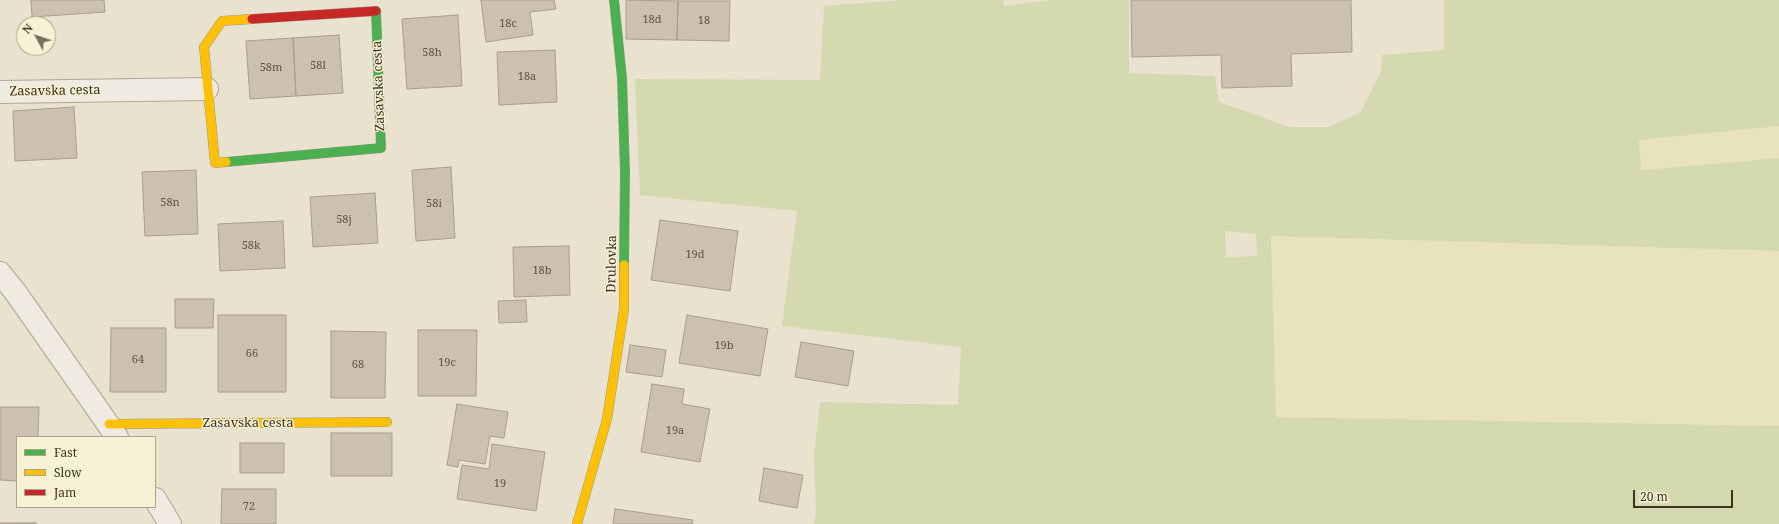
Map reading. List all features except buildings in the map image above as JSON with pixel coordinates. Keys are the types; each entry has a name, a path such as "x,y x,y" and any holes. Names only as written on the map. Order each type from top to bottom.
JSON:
{"street":[{"name":"Drulovka","path":"577,524 607,419 624,309 625,156 622,78 614,0"},
{"name":"Zasavska cesta","path":"376,11 381,148 216,163 207,89 204,47 222,21 376,11"},
{"name":"Zasavska cesta","path":"0,92 207,89"},
{"name":"Zasavska cesta","path":"0,273 16,293 113,430 387,422"},
{"path":"156,501 170,524"}],"shaded area":[{"path":"1779,126 1779,158 1641,170 1639,139"},
{"path":"1271,236 1779,251 1779,426 1276,417"}],"green space":[{"path":"903,0 1003,0 1004,6 1052,0 1129,0 1129,73 1215,76 1219,102 1290,127 1329,127 1361,112 1381,72 1382,55 1444,50 1444,0 1779,0 1779,126 1639,140 1641,170 1779,158 1779,251 1271,236 1276,417 1779,426 1779,524 814,524 816,514 814,455 820,402 958,405 961,347 782,326 797,211 640,195 635,79 820,80 824,6","holes":["1225,231 1256,234 1257,256 1226,257"]}],"traffic: fast":[{"path":"614,0 622,78 625,172 624,265"},
{"path":"226,162 381,148 376,11"}],"traffic: slow":[{"path":"226,162 215,163 204,47 222,21 252,19"},
{"path":"577,524 607,419 624,309 624,265"},
{"path":"109,424 387,422"}],"traffic: jam":[{"path":"252,19 376,11"}]}
